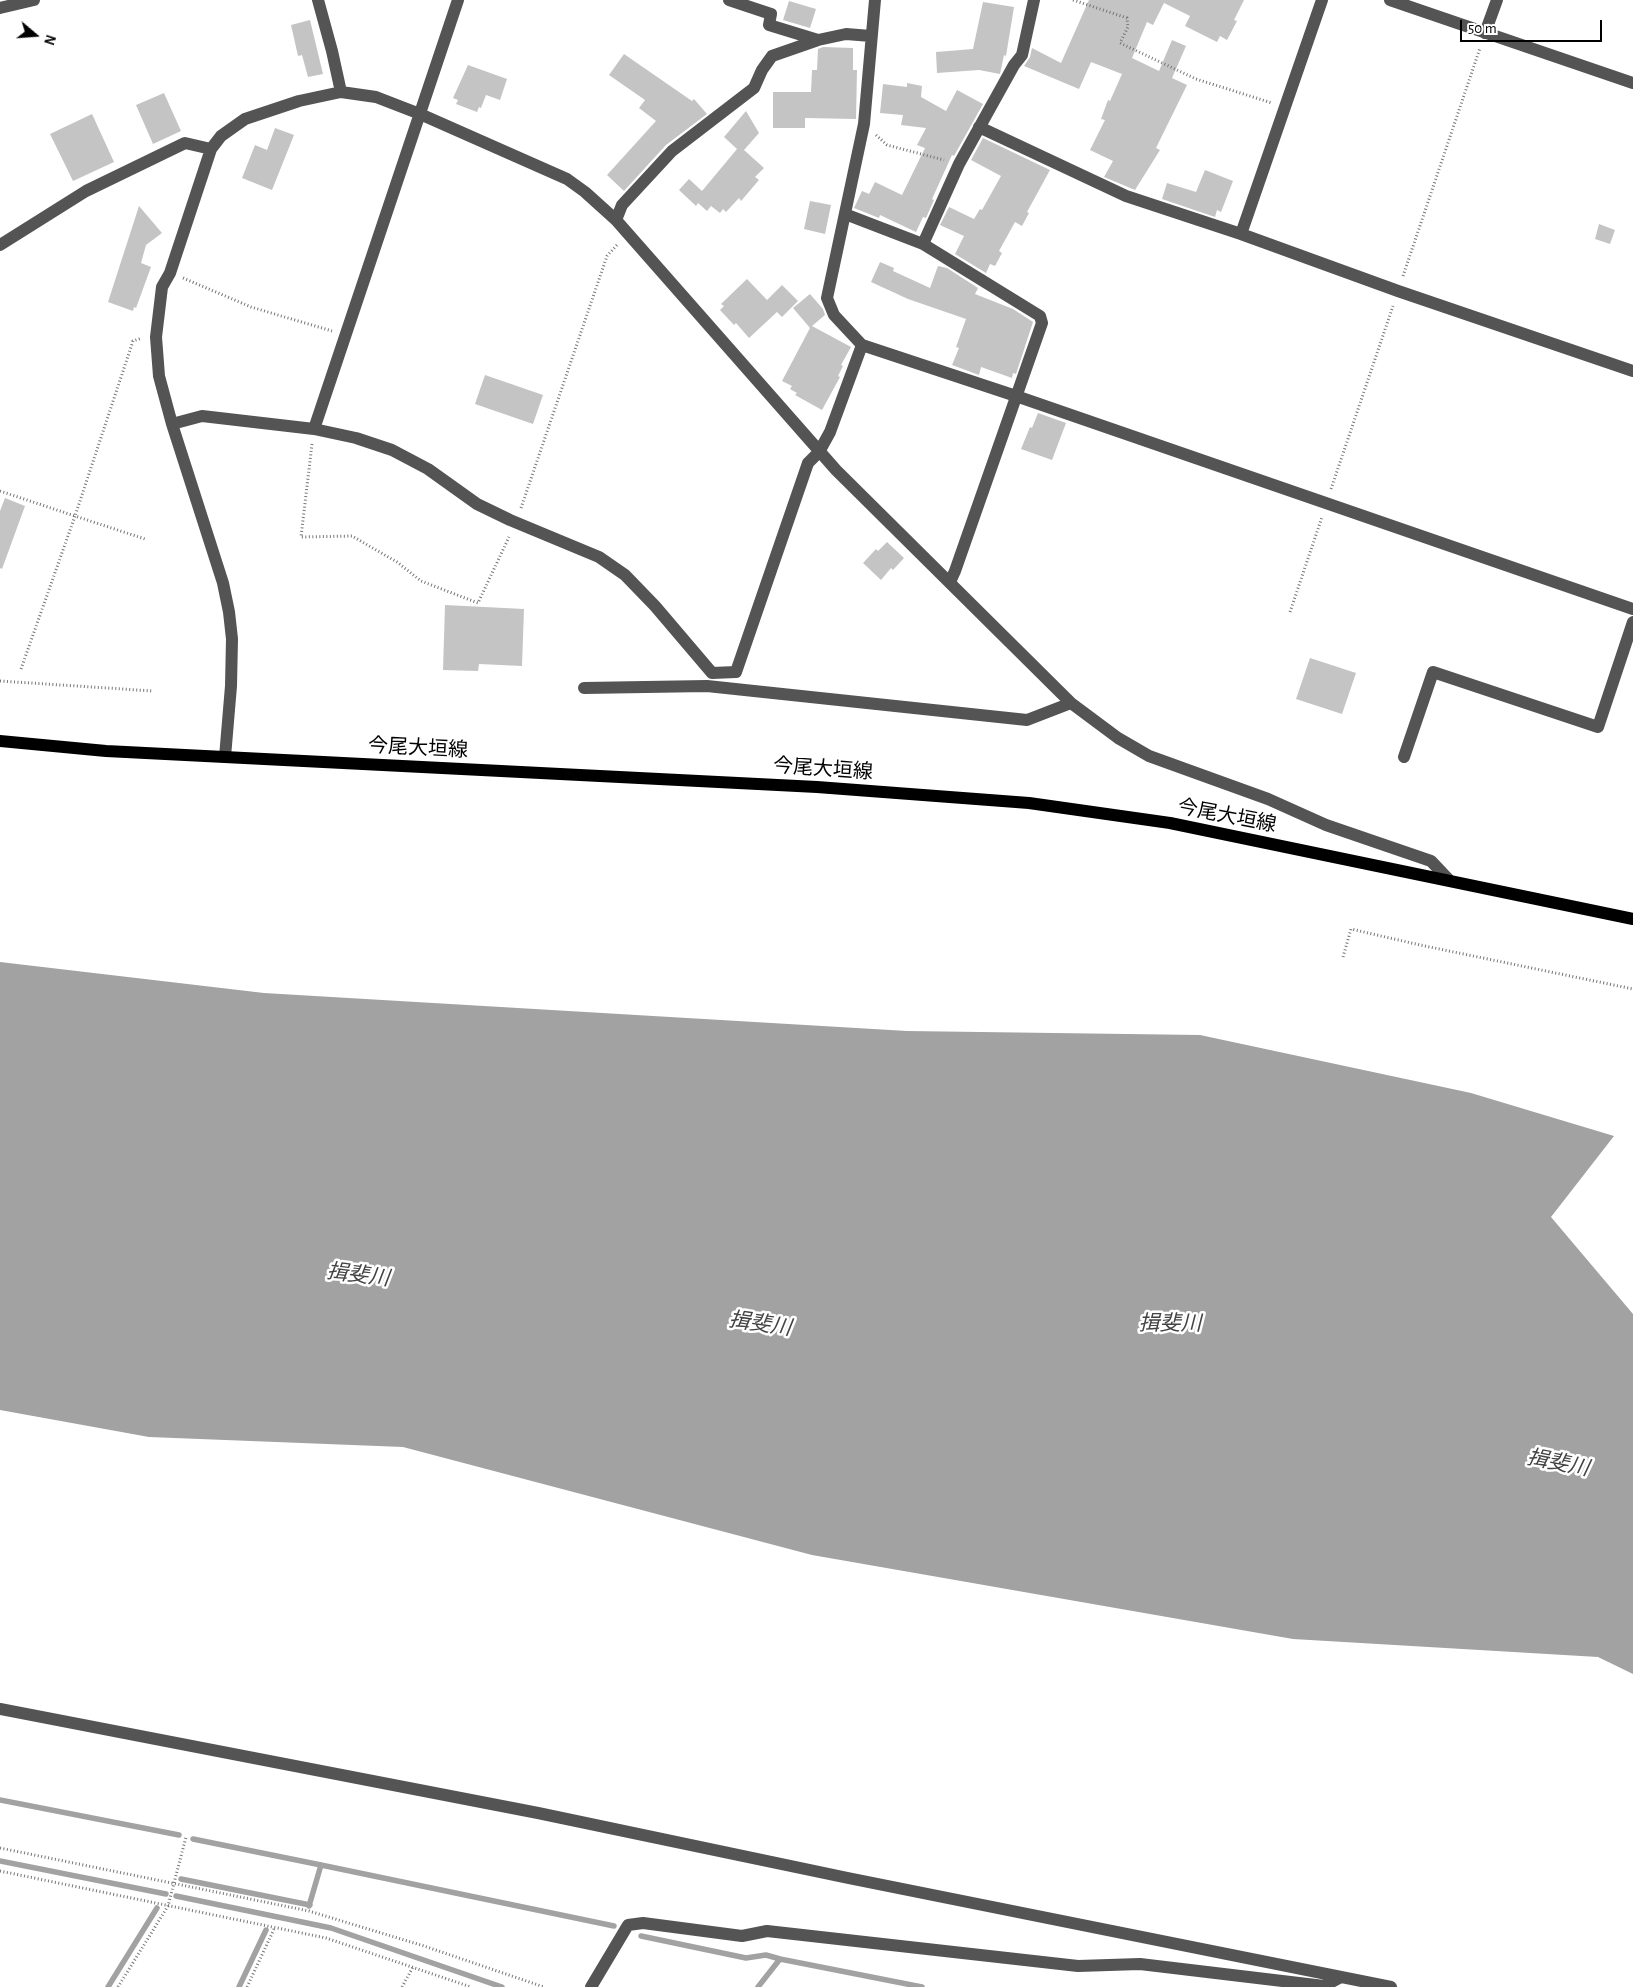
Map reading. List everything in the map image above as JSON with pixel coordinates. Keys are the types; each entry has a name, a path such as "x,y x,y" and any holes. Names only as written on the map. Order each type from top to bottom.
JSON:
{"main road":[{"name":"今尾大垣線","path":"0,741 106,751 817,786 1030,803 1170,823 1633,919"}],"street":[{"path":"0,8 34,0"},
{"path":"318,0 341,92"},
{"path":"314,429 458,0"},
{"path":"729,0 771,14 769,26 818,40"},
{"path":"875,0 864,124 827,298 834,316 862,345 1016,396 1633,609"},
{"path":"922,244 979,127 1022,55 1034,0"},
{"path":"1241,234 1322,0"},
{"path":"1390,0 1633,83"},
{"path":"1485,33 1497,0"},
{"path":"616,220 622,206 672,151 754,88 762,70 772,56 818,40 846,34 871,36"},
{"path":"225,757 232,639 229,612 223,583 172,424 159,376 156,337 162,287 170,273 212,149 221,136 245,119 298,101 341,92 376,97 420,114 567,179 616,220 819,452 1071,703 1118,738 1149,756 1268,799 1326,825 1431,861 1449,880"},
{"path":"979,127 1126,196 1241,234 1398,291 1633,371"},
{"path":"0,245 86,191 186,143 212,149"},
{"path":"845,214 922,244 1040,316 1042,323 950,582"},
{"path":"172,424 202,416 314,429 356,438 392,450 428,469 477,504 516,523 599,557 625,575 656,606 712,673 736,672 808,464 819,452 830,432 862,345"},
{"path":"1404,756 1433,672 1598,727 1633,622"},
{"path":"584,688 707,686 1027,720 1071,703"},
{"path":"0,1709 538,1813 858,1880 1391,1987"},
{"path":"591,1987 628,1925 642,1924 742,1936 767,1931 1078,1966 1140,1964 1324,1986 1341,1977"}],"path":[{"path":"1073,0 1127,18 1128,27 1120,43 1196,79 1285,107"},
{"path":"1290,612 1485,33"},
{"path":"864,124 887,145 960,164"},
{"path":"314,429 301,537 352,536 397,562 420,581 478,602 516,523 607,256 627,233"},
{"path":"170,273 251,307 345,335"},
{"path":"21,669 75,516 133,341 146,337 156,337"},
{"path":"0,490 144,539"},
{"path":"0,682 153,691"},
{"path":"1343,957 1351,929 1633,989"},
{"path":"118,1987 168,1906 186,1837"},
{"path":"0,1848 309,1911 424,1946 544,1987"},
{"path":"0,1871 326,1938 471,1987"},
{"path":"247,1987 275,1927"},
{"path":"402,1987 413,1967"}],"water":[{"name":"揖斐川","path":"0,962 264,993 907,1031 1200,1035 1471,1093 1614,1136 1551,1217 1633,1314 1633,1674 1598,1657 1293,1639 812,1555 403,1447 149,1437 0,1410"}],"building":[{"path":"1089,0 1244,0 1234,20 1237,21 1227,40 1220,36 1217,42 1185,26 1190,16 1164,3 1153,25 1147,22 1132,58 1159,71 1172,40 1186,46 1172,78 1187,85 1156,148 1160,150 1135,190 1104,177 1113,161 1090,150 1105,120 1101,119 1108,100 1110,101 1122,74 1091,62 1079,89 1024,66 1030,57 1032,48 1061,63"},
{"path":"789,1 816,9 810,28 783,20"},
{"path":"983,2 1014,7 1006,56 1004,55 1000,74 979,70 937,73 936,52 973,49"},
{"path":"310,20 323,74 308,77 302,55 298,56 291,25"},
{"path":"823,47 853,48 853,70 857,70 856,119 805,118 805,128 773,128 773,92 811,92 812,70 817,70 818,49"},
{"path":"624,54 692,101 694,99 707,114 666,145 624,191 607,175 656,121 639,108 645,100 609,75"},
{"path":"468,65 507,79 500,100 486,95 481,108 479,107 477,112 456,104 458,100 453,98"},
{"path":"907,83 922,86 921,97 946,111 957,90 983,104 954,156 952,155 932,199 934,200 926,218 923,217 916,232 880,215 879,218 854,208 862,191 869,194 875,182 902,195 925,148 917,145 926,128 901,125 903,115 880,113 883,84 907,87"},
{"path":"164,93 181,131 153,144 136,105"},
{"path":"746,111 759,133 744,150 764,168 755,177 759,180 741,201 739,198 726,212 723,209 720,213 711,206 707,211 698,203 696,206 679,190 689,179 702,191 737,149 724,137"},
{"path":"92,114 114,162 73,181 50,134"},
{"path":"275,128 294,135 272,190 242,178 255,145 267,150"},
{"path":"983,138 1050,170 1027,212 1029,213 1022,226 1015,222 999,251 1002,253 995,266 990,264 986,273 955,254 964,236 940,225 949,207 974,219 980,209 982,210 1001,176 971,160"},
{"path":"1205,170 1233,181 1221,212 1217,210 1215,217 1162,199 1167,183 1196,192"},
{"path":"810,201 831,205 825,234 804,229"},
{"path":"139,206 162,233 146,245 141,263 151,267 136,308 134,307 133,311 108,302"},
{"path":"1599,224 1615,230 1610,244 1595,239"},
{"path":"880,262 894,268 893,271 930,288 938,266 947,268 978,288 975,294 1013,309 1033,322 1016,374 1013,373 1012,378 981,367 979,375 952,365 959,348 956,347 966,319 908,299 871,282"},
{"path":"747,279 767,300 782,285 798,301 782,317 777,312 749,338 736,323 734,325 720,310 724,306 721,304"},
{"path":"810,294 823,309 825,315 812,326 851,347 841,365 843,366 838,376 840,377 822,410 795,395 797,393 790,389 792,386 782,381 810,328 793,308"},
{"path":"485,375 543,395 533,424 475,404"},
{"path":"1038,413 1066,423 1052,460 1021,449"},
{"path":"5,498 25,506 2,569 0,568 0,511"},
{"path":"887,542 904,558 893,570 891,568 881,580 863,563 876,549 878,551"},
{"path":"445,605 524,609 522,666 479,664 478,671 443,670"},
{"path":"1310,658 1356,673 1342,714 1296,699"}],"waterway":[{"path":"0,1800 179,1835"},
{"path":"193,1839 321,1865"},
{"path":"0,1861 166,1894"},
{"path":"309,1906 321,1865 614,1926"},
{"path":"181,1879 310,1905"},
{"path":"176,1896 331,1928 502,1987"},
{"path":"108,1987 157,1908"},
{"path":"239,1987 266,1930"},
{"path":"641,1936 746,1958 766,1955 780,1959 758,1987"},
{"path":"780,1959 922,1987"}]}
